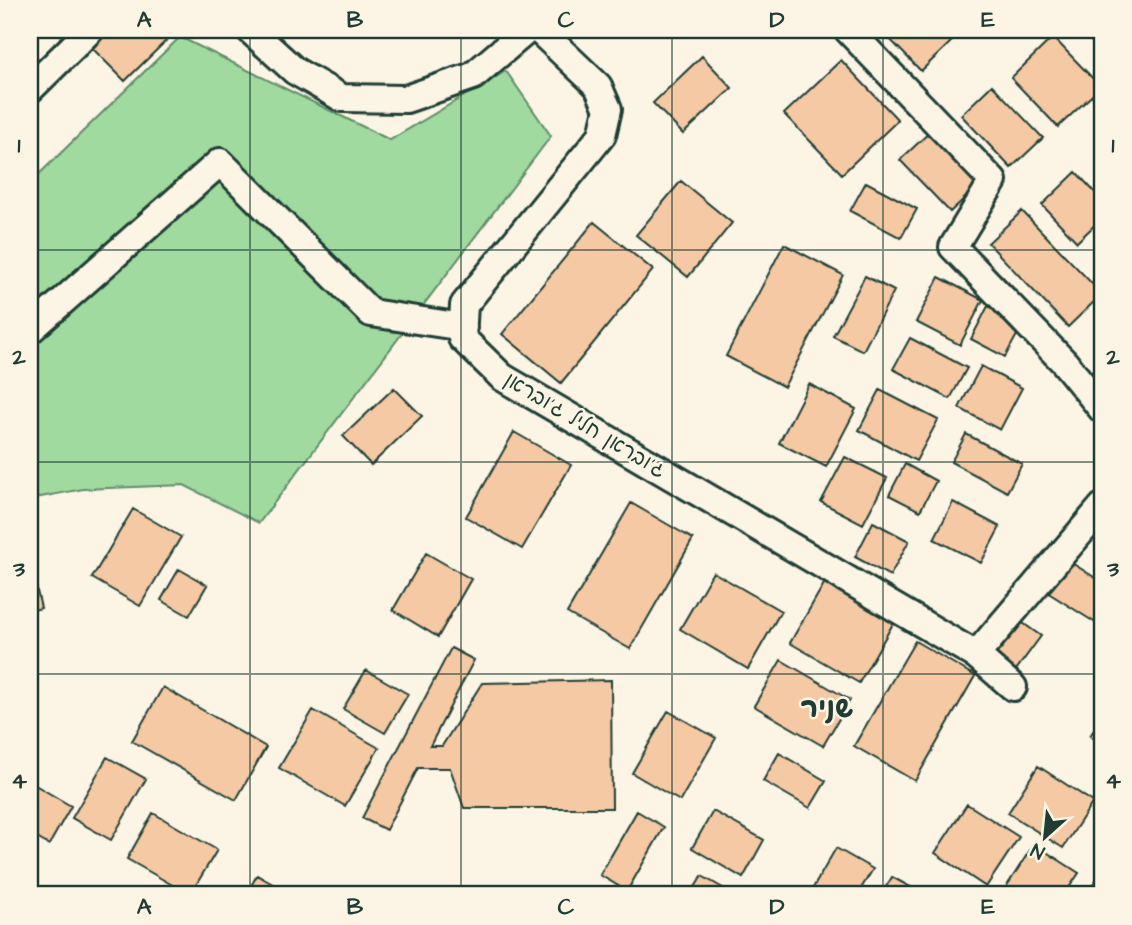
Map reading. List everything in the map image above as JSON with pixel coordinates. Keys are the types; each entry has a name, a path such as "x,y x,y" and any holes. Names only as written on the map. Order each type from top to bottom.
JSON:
{"street":[{"path":"30,89 90,30"},
{"path":"250,30 295,71 342,98 393,99 406,99 473,76 527,30"},
{"path":"30,330 220,162 370,313 463,327 464,305 601,135 608,109 598,86 539,30"},
{"path":"848,30 993,180 953,247 1064,362 1102,409"},
{"name":"ג'ובראן חליל ג'ובראן","path":"463,327 462,338 502,377 976,655"},
{"path":"1013,687 976,655 1102,507"}],"green space":[{"path":"180,37 390,140 506,71 551,136 259,523 184,485 83,489 30,499 30,183"}],"building":[{"path":"110,30 177,30 125,81 92,48"},
{"path":"881,30 943,30 953,40 921,71"},
{"path":"1053,37 1101,87 1058,127 1011,78"},
{"path":"702,56 732,88 683,134 653,103"},
{"path":"841,60 898,120 842,174 784,114"},
{"path":"992,85 1043,138 1011,168 961,115"},
{"path":"933,129 983,181 950,212 900,160"},
{"path":"1076,172 1102,200 1102,218 1077,242 1042,205"},
{"path":"681,181 732,223 688,277 636,235"},
{"path":"866,182 917,209 901,238 850,211"},
{"path":"1022,211 1102,294 1068,327 988,243"},
{"path":"594,222 653,270 561,383 502,334"},
{"path":"784,244 843,275 784,387 726,356"},
{"path":"865,276 894,291 863,351 833,336"},
{"path":"939,277 983,300 960,345 916,322"},
{"path":"988,306 1023,324 1005,357 971,339"},
{"path":"910,338 967,368 950,399 893,369"},
{"path":"981,366 1022,388 1000,430 959,408"},
{"path":"809,384 856,409 826,467 779,443"},
{"path":"394,388 422,416 371,465 343,436"},
{"path":"880,390 938,420 916,461 859,430"},
{"path":"514,432 571,465 522,549 466,517"},
{"path":"966,434 1022,464 1007,492 951,462"},
{"path":"845,457 887,478 863,524 821,502"},
{"path":"905,464 936,481 920,511 889,495"},
{"path":"953,502 1000,527 981,563 934,539"},
{"path":"631,503 693,539 630,649 567,613"},
{"path":"133,509 181,537 140,606 92,578"},
{"path":"873,522 909,541 890,576 855,557"},
{"path":"426,553 471,579 438,637 393,610"},
{"path":"1067,560 1102,582 1102,627 1047,592"},
{"path":"30,561 41,608 30,611"},
{"path":"179,569 207,585 189,616 161,600"},
{"path":"713,572 781,611 748,669 680,629"},
{"path":"825,582 894,622 859,683 790,643"},
{"path":"1020,621 1041,636 1016,670 995,655"},
{"path":"915,641 975,676 915,781 854,746"},
{"path":"451,648 474,660 430,746 442,746 482,683 611,680 612,808 464,808 450,768 418,768 386,830 362,818"},
{"path":"781,660 850,700 823,746 754,706"},
{"path":"366,670 408,694 385,733 343,709"},
{"path":"163,687 266,747 236,800 132,741"},
{"path":"313,710 379,748 345,806 279,768"},
{"path":"668,711 716,738 680,801 632,773"},
{"path":"1102,717 1102,744 1090,736"},
{"path":"779,753 826,781 810,808 763,781"},
{"path":"107,757 146,779 111,840 72,818"},
{"path":"1038,766 1093,802 1063,848 1008,813"},
{"path":"30,782 71,806 49,845 30,834"},
{"path":"967,804 1019,837 986,887 935,853"},
{"path":"637,811 664,827 627,891 600,875"},
{"path":"713,811 764,840 743,878 692,848"},
{"path":"153,813 217,850 190,895 127,859"},
{"path":"1034,844 1079,873 1064,895 1001,895"},
{"path":"836,848 873,869 857,895 809,895"},
{"path":"1102,871 1102,895 1086,895"},
{"path":"257,875 292,895 246,895"},
{"path":"702,876 735,895 690,895"},
{"path":"892,877 925,895 881,895"}],"district":[{"name":"שניר","path":"827,708"}]}
